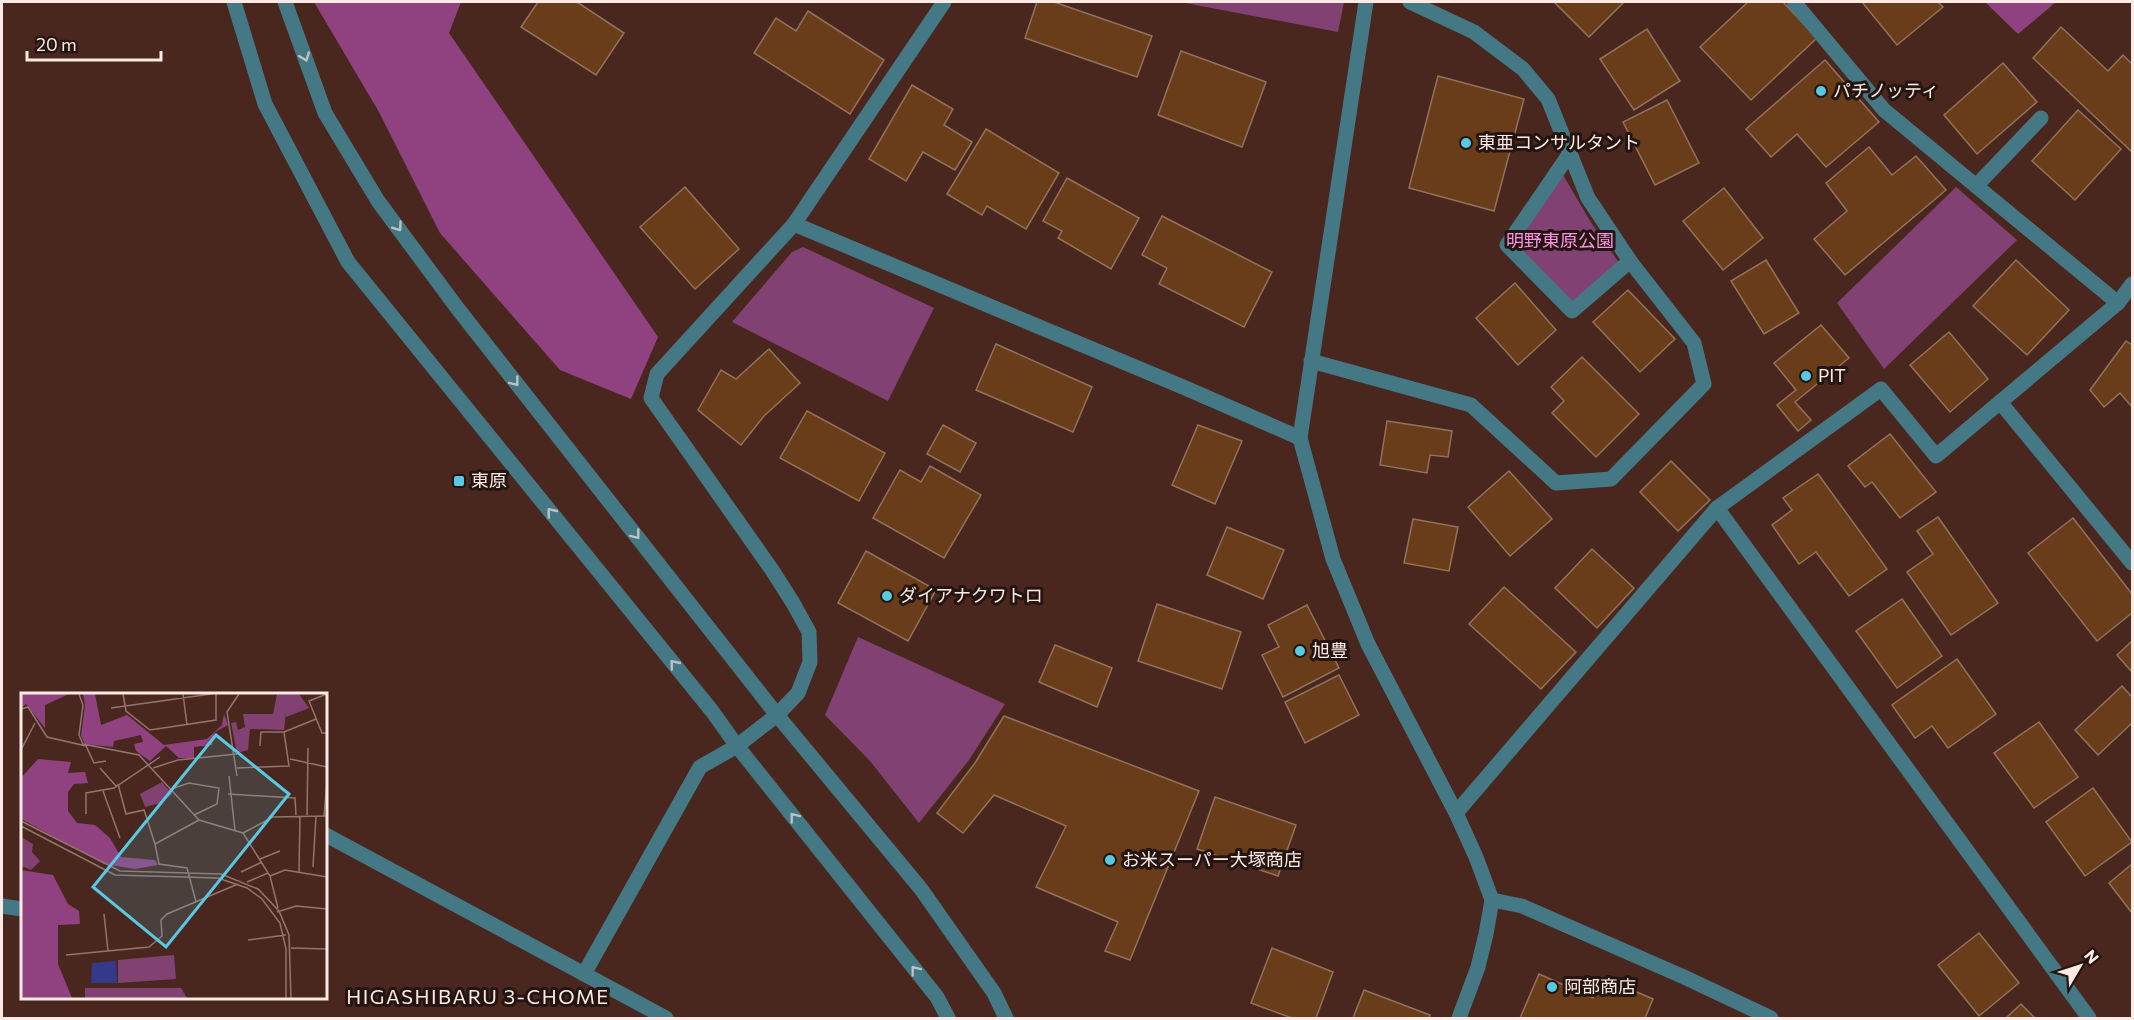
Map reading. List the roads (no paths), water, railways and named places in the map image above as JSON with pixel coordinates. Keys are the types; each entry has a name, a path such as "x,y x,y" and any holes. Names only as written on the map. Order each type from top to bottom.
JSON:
{"street":[{"path":"234,2 265,104 348,262 712,711 737,746 937,997 948,1018"},
{"path":"285,2 325,113 378,201 458,309 777,716 921,889 994,993 1006,1018"},
{"path":"584,974 700,767 737,746 777,716 798,693 810,662 809,632 772,570 651,398 657,374 794,224 944,2"},
{"path":"1366,2 1300,438 1333,559 1350,602 1368,644 1456,813 1476,857 1491,900 1478,968 1459,1018"},
{"path":"1311,362 1471,405 1556,483 1611,479 1704,384 1694,343 1630,261 1588,198 1548,99 1523,69 1474,32 1410,2"},
{"path":"1794,2 1884,110 2118,303"},
{"path":"1976,186 2041,118"},
{"path":"1570,153 1507,245 1572,311 1630,261"},
{"path":"794,224 1300,438"},
{"path":"1456,813 1717,508 1881,389 1936,456 2118,303 2133,284"},
{"path":"2000,402 2133,563"},
{"path":"1717,508 2089,1018"},
{"path":"327,837 666,1018"},
{"path":"1491,900 1522,906 1771,1018"},
{"path":"2,906 21,909"}],"place":[{"name":"パチノッティ","path":"1821,91"},
{"name":"東亜コンサルタント","path":"1466,143"},
{"name":"PIT","path":"1806,376"},
{"name":"東原","path":"459,481"},
{"name":"ダイアナクワトロ","path":"887,596"},
{"name":"旭豊","path":"1300,651"},
{"name":"お米スーパー大塚商店","path":"1110,860"},
{"name":"阿部商店","path":"1552,987"}],"district":[{"name":"HIGASHIBARU 3-CHOME","path":"478,997"}],"park label":[{"name":"明野東原公園","path":"1560,241"}]}
